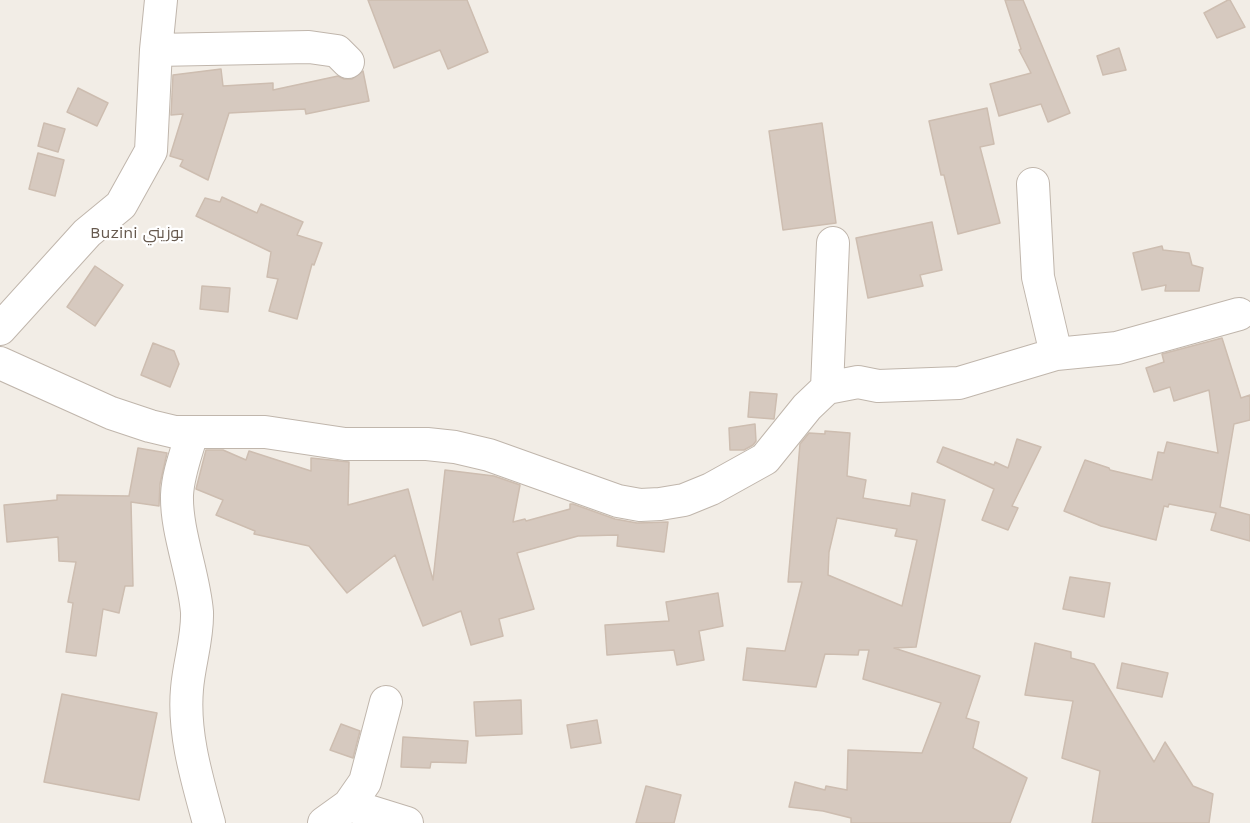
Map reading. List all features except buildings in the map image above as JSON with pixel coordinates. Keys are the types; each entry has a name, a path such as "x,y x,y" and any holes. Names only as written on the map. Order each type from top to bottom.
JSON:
{"street":[{"path":"0,329 87,233 121,205 151,151 161,0"},
{"path":"156,50 309,47 337,51 348,62"},
{"path":"1033,184 1038,277 1056,354"},
{"path":"827,388 833,243"},
{"path":"0,363 111,413 175,432 192,434 265,432 345,444 426,444 456,447 489,455 618,501 640,506 684,500 711,489 765,459 807,407 827,388 858,382 878,386 959,383 1056,354 1117,348 1239,314"},
{"path":"192,434 179,478 177,496 178,516 197,613 197,632 187,687 188,735 208,823"},
{"path":"324,823 350,804 364,782 386,702"},
{"path":"350,804 407,823"}],"district":[{"name":"Buzini بوزيني","path":"137,233"}]}
